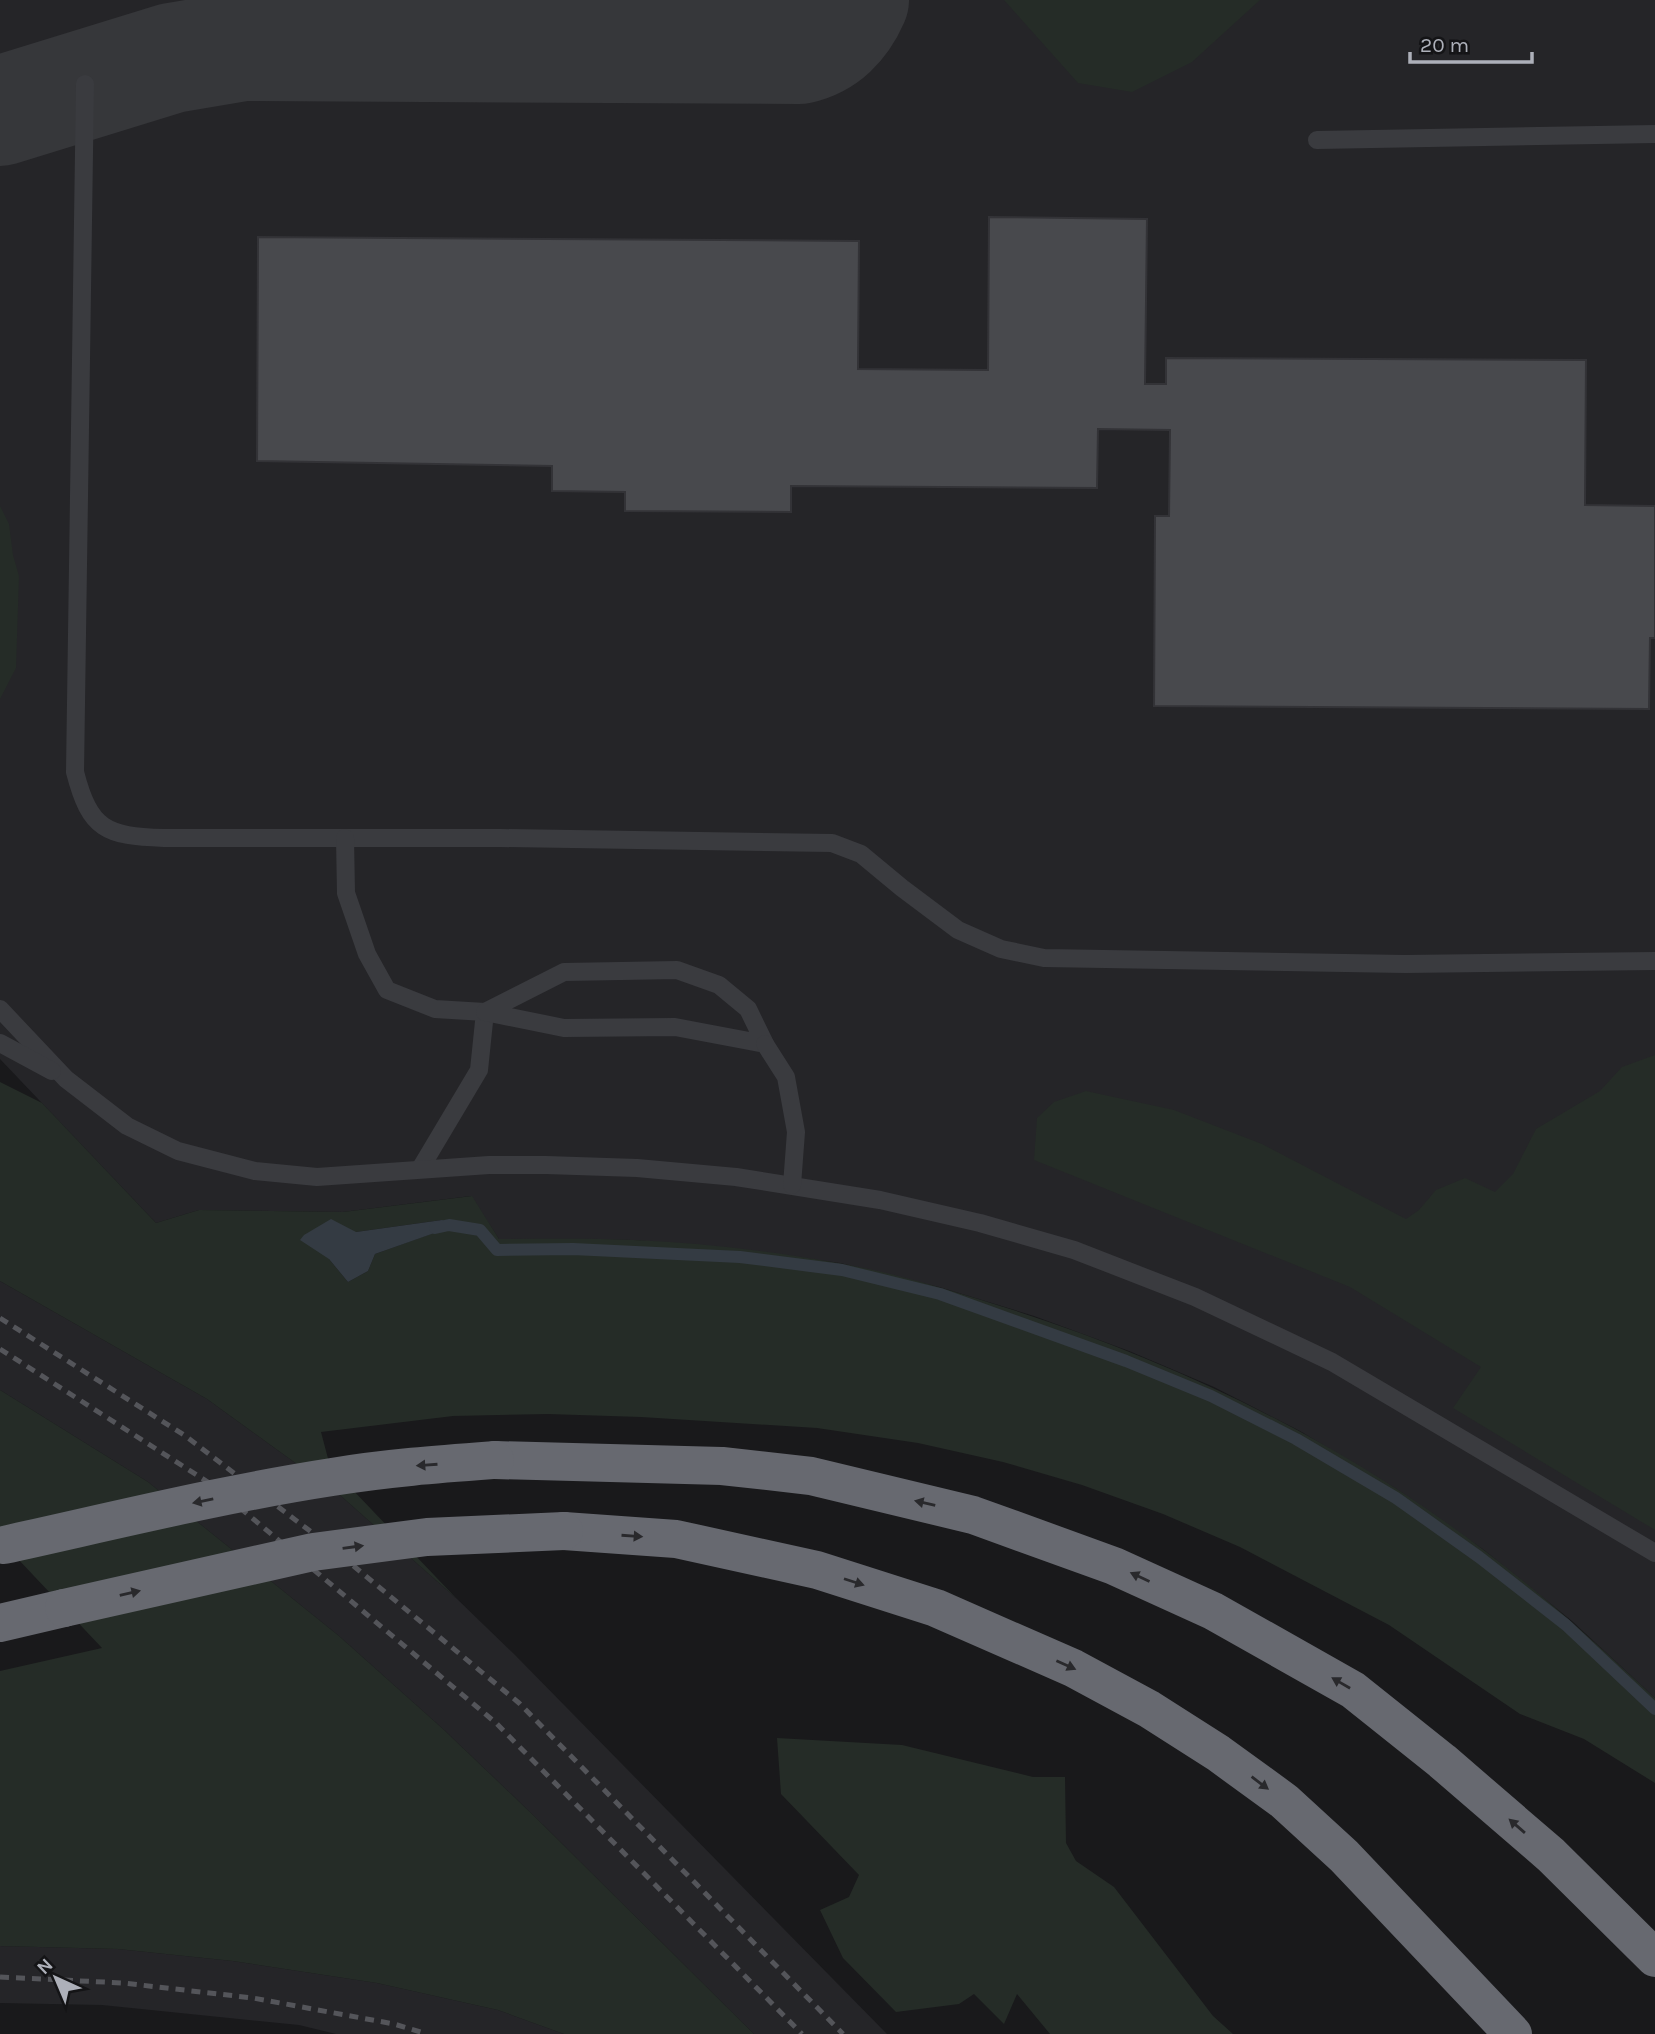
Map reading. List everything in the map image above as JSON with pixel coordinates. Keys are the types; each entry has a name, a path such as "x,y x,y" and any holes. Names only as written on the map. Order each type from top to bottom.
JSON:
{"highway":[{"path":"2,1545 245,1492 332,1476 412,1466 495,1460 722,1466 811,1476 973,1515 1114,1566 1213,1611 1353,1690 1442,1761 1551,1856 1655,1958"},
{"path":"0,1623 313,1552 427,1537 564,1531 676,1539 817,1570 936,1608 1073,1668 1149,1709 1219,1752 1284,1801 1344,1856 1513,2034"},
{"path":"1551,1856 1655,1974"},
{"path":"1443,1960 1497,2034"}],"lane":[{"path":"85,84 75,772 82,798 92,817 110,832 143,837 832,843 861,854 958,930 1001,949 1044,958 1405,964 1655,961"},
{"path":"1317,140 1655,134"},
{"path":"345,838 346,892 367,954 387,990 435,1009 485,1012 564,1028 675,1027 765,1044"},
{"path":"485,1012 564,972 677,970 719,985 748,1009 765,1044 786,1077 796,1132 793,1185"},
{"path":"0,1009 66,1079"},
{"path":"420,1169 479,1070 485,1012"},
{"path":"0,1043 66,1079 127,1126 178,1151 255,1171 317,1177 489,1165 637,1168 736,1177 880,1200 980,1223 1074,1250 1195,1297 1332,1362 1655,1553"}],"shaded area":[{"path":"0,0 1655,0 1655,1698 1572,1621 1484,1550 1398,1490 1300,1431 1214,1387 1129,1351 1034,1316 939,1287 840,1263 738,1249 634,1240 499,1239 471,1196 343,1212 199,1210 156,1223 0,1059"},
{"path":"1004,0 1260,0 1192,62 1132,92 1078,83"},
{"path":"0,506 9,524 19,576 16,668 0,699"},
{"path":"1655,1055 1655,1530 1453,1408 1481,1367 1350,1287 1034,1160 1037,1118 1054,1102 1086,1091 1174,1110 1262,1144 1406,1219 1419,1210 1436,1190 1465,1178 1495,1192 1513,1174 1536,1129 1600,1091 1622,1067"},
{"path":"0,1082 42,1103 156,1223 199,1210 343,1212 472,1196 499,1239 634,1240 736,1248 858,1267 956,1292 1059,1326 1188,1376 1311,1438 1429,1510 1529,1586 1655,1698 1655,1783 1584,1739 1520,1714 1389,1625 1240,1547 1163,1514 1082,1485 1003,1462 918,1443 817,1428 548,1414 453,1416 321,1432 330,1466 456,1598 341,1496 207,1399 0,1281","holes":["442,1220 442,1230 375,1254 368,1271 348,1282 329,1259 356,1232"]},
{"path":"331,1219 356,1232 442,1220 449,1225 443,1230 375,1254 368,1271 348,1282 329,1259 300,1240"},
{"path":"0,1281 207,1399 341,1496 456,1598 514,1654 887,2034 754,2034 532,1814 443,1729 339,1636 148,1482 0,1390"},
{"path":"0,1390 148,1482 339,1636 443,1729 532,1814 754,2034 564,2034 498,2010 377,1983 233,1961 118,1949 0,1946 0,1671 102,1648 0,1540"},
{"path":"777,1738 902,1745 1033,1777 1065,1777 1066,1843 1076,1861 1114,1887 1213,2016 1233,2034 1050,2034 1017,1994 1004,2024 974,1994 959,2004 896,2012 843,1958 820,1910 849,1897 859,1875 781,1794"},
{"path":"0,1946 118,1949 233,1961 377,1983 498,2010 564,2034 336,2034 299,2025 102,2005 0,2003"}],"building":[{"path":"989,217 1147,219 1145,384 1166,384 1166,358 1586,360 1585,505 1655,506 1655,638 1650,638 1649,709 1154,706 1155,516 1169,516 1170,430 1098,429 1097,488 791,486 791,512 625,511 625,492 552,491 552,466 257,461 258,237 859,241 858,369 988,370"}],"waterway":[{"path":"435,1228 449,1225 480,1230 497,1250 573,1249 740,1257 842,1270 940,1294 1126,1361 1211,1396 1296,1439 1396,1498 1479,1557 1566,1625 1655,1709"}],"taxiway":[{"path":"0,111 172,58 243,46 799,49 832,32 845,17 854,0"}],"railway":[{"path":"0,1318 184,1435 327,1544 519,1703 843,2034"},
{"path":"0,1349 214,1486 496,1723 802,2034"},
{"path":"0,1977 123,1983 253,1998 394,2024 427,2034"}]}
